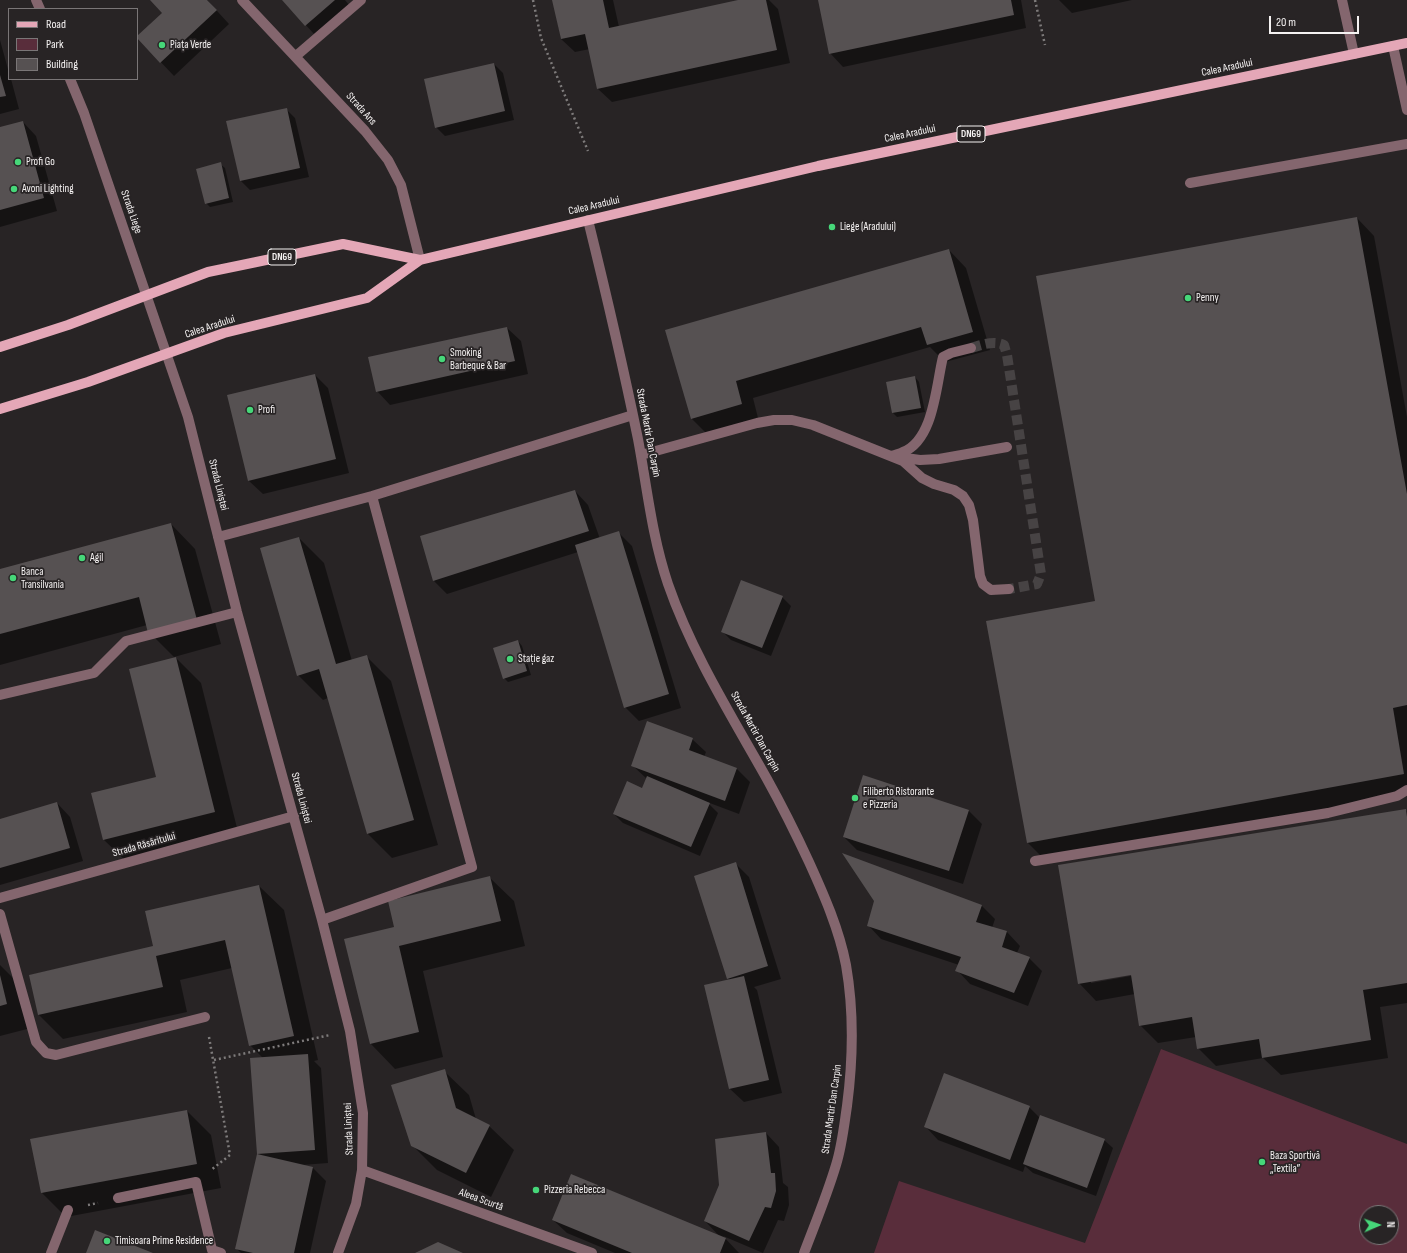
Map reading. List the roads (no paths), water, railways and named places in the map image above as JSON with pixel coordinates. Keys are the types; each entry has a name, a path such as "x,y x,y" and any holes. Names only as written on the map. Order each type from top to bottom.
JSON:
{"main road":[{"name":"Calea Aradului","path":"0,409 88,382 224,334 367,298 420,260 818,166 1407,42"},
{"name":"Calea Aradului","path":"0,347 68,325 208,272 343,244 420,260"}],"street":[{"name":"Strada Ans","path":"242,0 365,131 388,160 401,185 420,260"},
{"path":"296,56 361,0"},
{"path":"1342,0 1354,54"},
{"path":"1393,46 1407,110"},
{"name":"Strada Liege","path":"70,80 84,113 167,354"},
{"path":"1190,183 1407,144"},
{"name":"Strada Martir Dan Carpin","path":"588,220 633,415 641,455 646,493 668,582 683,622 704,666 777,797 804,851 837,928 845,962 850,998 851,1075 843,1134 836,1164 804,1253"},
{"path":"891,456 904,452 920,438 935,403 944,357 951,353 971,348"},
{"name":"Strada Liniștei","path":"167,354 188,417 237,612 294,816 350,1031 362,1113 362,1170 356,1204 338,1253"},
{"path":"218,537 372,496 633,415"},
{"path":"641,455 757,422 792,420 813,425 903,460 922,478 934,484 954,490 963,496 969,505 973,520 980,576 983,584 991,590 1009,589"},
{"path":"891,456 920,460 939,459 1007,447"},
{"path":"322,920 472,867 372,496"},
{"path":"0,695 94,673 126,641 237,612"},
{"path":"1035,861 1328,813 1397,796 1407,790"},
{"name":"Strada Răsăritului","path":"0,898 294,816"},
{"path":"0,914 36,1042 46,1053 56,1055 205,1017"},
{"name":"Aleea Scurtă","path":"362,1170 592,1253"},
{"path":"118,1198 196,1182 212,1250 221,1253"},
{"path":"51,1253 68,1210"}],"tunnel":[{"path":"971,348 996,343 1004,345 1007,355 1041,574 1037,584 1009,589"}],"place":[{"name":"Piața Verde","path":"162,45"},
{"name":"Profi Go","path":"18,162"},
{"name":"Avoni Lighting","path":"14,189"},
{"name":"Liege (Aradului)","path":"832,227"},
{"name":"Penny","path":"1188,298"},
{"name":"Smoking Barbeque & Bar","path":"442,359"},
{"name":"Profi","path":"250,410"},
{"name":"Agil","path":"82,558"},
{"name":"Banca Transilvania","path":"13,578"},
{"name":"Stație gaz","path":"510,659"},
{"name":"Filiberto Ristorante e Pizzeria","path":"855,798"},
{"name":"Baza Sportivă „Textila”","path":"1262,1162"},
{"name":"Pizzeria Rebecca","path":"536,1190"},
{"name":"Timisoara Prime Residence","path":"107,1241"}]}
